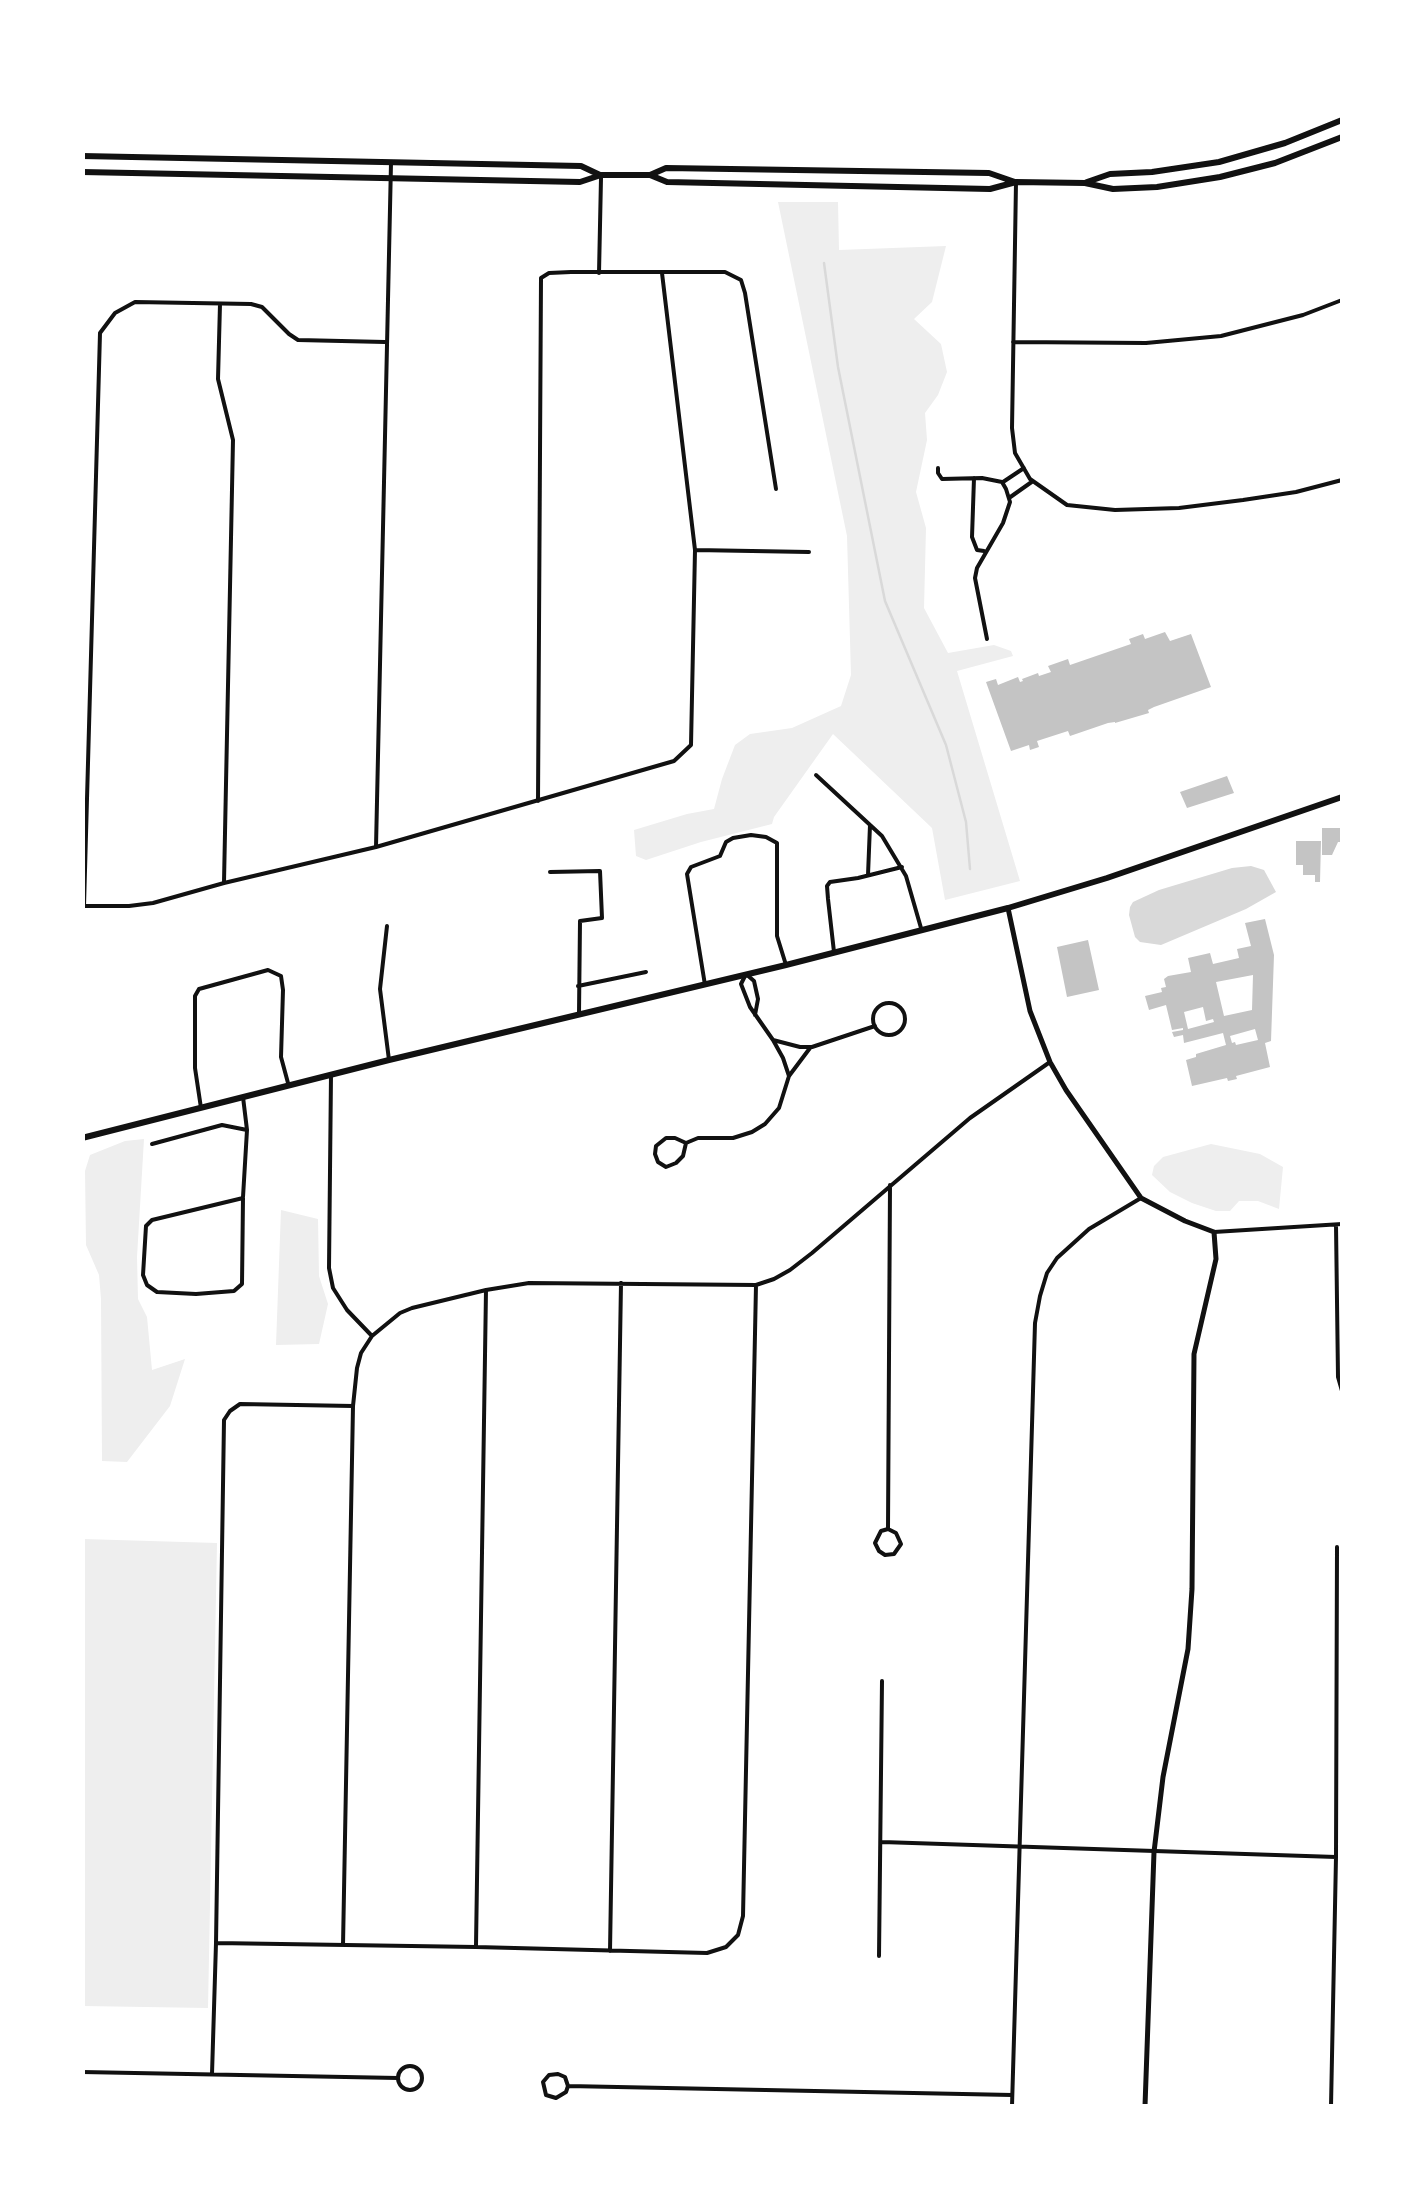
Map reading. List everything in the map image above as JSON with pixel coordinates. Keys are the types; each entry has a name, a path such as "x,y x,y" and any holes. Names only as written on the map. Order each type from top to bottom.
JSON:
{"main road":[{"path":"1085,182 1110,174 1220,162 1285,144 1342,120"},
{"path":"82,172 580,182 602,175 650,175 667,182 990,189 1016,182 1085,182 1113,189 1158,187 1220,177 1274,163 1342,137"},
{"path":"82,156 581,166 602,175"},
{"path":"650,175 666,168 989,173 1016,182"},
{"path":"82,1138 1008,908 1342,797"}],"street":[{"path":"376,846 391,163"},
{"path":"598,273 602,175"},
{"path":"1016,182 1012,428 1015,453 1033,481 1066,504 1115,510 1243,500 1342,480"},
{"path":"538,801 542,278 549,273 725,272 741,280 776,489"},
{"path":"386,342 298,340 262,307 251,304 134,302 114,313 100,332 84,906 142,904 376,846 674,762 691,746 694,550 662,273"},
{"path":"1012,342 1146,344 1221,336 1342,300"},
{"path":"220,304 218,379 232,440 224,883"},
{"path":"938,468 942,479 1002,482 1024,468"},
{"path":"974,478 972,537 977,550 983,552 988,548"},
{"path":"1009,498 1033,481"},
{"path":"987,639 975,578 1010,502 1002,482"},
{"path":"694,550 809,552"},
{"path":"816,775 882,836 902,866 922,930"},
{"path":"868,875 870,824"},
{"path":"704,985 687,874 690,867 720,856 726,842 733,838 766,837 777,843 778,936 786,965"},
{"path":"834,953 827,886 830,882 902,866"},
{"path":"550,872 600,871 602,918 580,921 579,1012"},
{"path":"1008,908 1030,1011 1050,1062 1141,1198 1214,1232 1339,1224 1338,1377 1342,1391"},
{"path":"386,926 380,990 389,1060"},
{"path":"201,1108 195,1068 195,996 199,988 268,970 282,976 280,1057 288,1085"},
{"path":"578,986 646,972"},
{"path":"755,1014 758,999 754,980 746,974 740,984 755,1014 783,1058 788,1076"},
{"path":"883,1004 894,1004 902,1010 904,1020 897,1032 887,1034 875,1026 875,1011 883,1004"},
{"path":"773,1040 812,1047 875,1026"},
{"path":"686,1143 683,1156 676,1163 666,1167 658,1162 655,1150 662,1140 671,1137 686,1143 698,1138 732,1138 765,1124 779,1108 788,1076 812,1047"},
{"path":"344,1945 352,1406 356,1368 372,1336 400,1313 529,1282 756,1285 774,1279 790,1270 970,1118 1050,1062"},
{"path":"331,1076 332,1288 372,1336"},
{"path":"243,1198 152,1220 146,1226 146,1285 157,1292 196,1294 234,1291 242,1284 247,1130 244,1097"},
{"path":"152,1144 222,1125 247,1130"},
{"path":"888,1529 890,1185"},
{"path":"1012,2106 1035,1324 1047,1273 1056,1258 1089,1229 1141,1198"},
{"path":"1145,2106 1154,1852 1163,1777 1188,1648 1194,1354 1216,1259 1214,1232"},
{"path":"610,1951 622,1282"},
{"path":"216,1943 707,1954 726,1947 738,1935 744,1897 756,1285"},
{"path":"476,1947 486,1290"},
{"path":"212,2074 224,1427 230,1411 240,1404 352,1406"},
{"path":"888,1529 896,1532 901,1544 894,1554 885,1555 878,1551 876,1543 881,1531 888,1529"},
{"path":"1332,2106 1338,1547"},
{"path":"879,1956 882,1681"},
{"path":"882,1842 1336,1857"},
{"path":"411,2066 420,2071 422,2079 418,2088 410,2090 402,2088 398,2078 402,2069 411,2066"},
{"path":"82,2072 398,2078"},
{"path":"558,2074 565,2077 568,2086 561,2096 551,2098 544,2092 543,2082 549,2075 558,2074"},
{"path":"568,2086 1012,2095"}],"shaded area":[{"path":"778,202 838,202 839,250 946,246 932,302 914,319 941,344 947,372 925,413 927,440 916,492 926,528 924,608 948,653 994,645 1011,651 1013,656 957,671 1020,881 945,900 932,828 833,734 772,824 646,860 636,856 634,830 714,809 735,745 750,734 792,728 841,706 851,675 847,536"},
{"path":"1251,866 1264,870 1276,892 1161,945 1140,942 1135,937 1129,915 1133,902 1159,890"},
{"path":"144,1139 138,1299 147,1317 152,1370 185,1359 170,1406 127,1462 102,1461 101,1299 99,1275 86,1245 85,1171 90,1155 125,1141"},
{"path":"1211,1144 1260,1154 1283,1167 1279,1209 1258,1201 1239,1201 1230,1211 1216,1211 1170,1192 1152,1175 1163,1157"},
{"path":"281,1210 318,1219 319,1276 328,1304 319,1344 276,1345"},
{"path":"83,1539 217,1543 208,2008 83,2006"}],"building":[{"path":"1165,632 1170,641 1191,634 1211,687 1154,707 1149,713 1070,736 1068,731 1037,741 1039,747 1030,750 1029,745 1011,751 986,682 996,679 998,685 1018,677 1020,682 1038,673 1039,676 1051,672 1048,666 1068,659 1070,665 1131,644 1129,639 1143,634 1145,639"},
{"path":"1227,776 1234,793 1187,808 1180,792"},
{"path":"1322,828 1342,828 1342,842 1338,842 1332,855 1322,855"},
{"path":"1296,841 1321,841 1320,882 1315,882 1315,875 1303,875 1303,865 1296,865"},
{"path":"1265,919 1274,955 1271,1041 1265,1043 1270,1067 1236,1076 1237,1079 1192,1086 1186,1060 1226,1045 1223,1033 1184,1043 1183,1035 1174,1037 1172,1032 1183,1028 1172,1030 1166,1005 1149,1010 1145,996 1162,992 1168,976 1191,972 1188,958 1210,953 1213,964 1239,958 1237,949 1251,946 1245,923","holes":["1253,975 1252,1010 1224,1016 1216,982","1203,1007 1206,1021 1214,1022 1188,1029 1184,1012","1255,1029 1258,1040 1236,1045 1230,1036"]},
{"path":"1088,940 1099,990 1067,997 1057,947"}],"waterway":[{"path":"824,263 838,367 885,601 946,745 966,822 970,869"}]}
